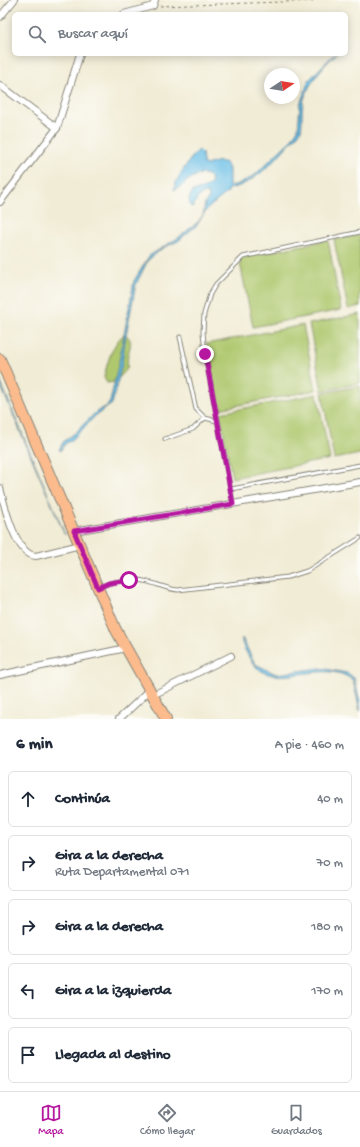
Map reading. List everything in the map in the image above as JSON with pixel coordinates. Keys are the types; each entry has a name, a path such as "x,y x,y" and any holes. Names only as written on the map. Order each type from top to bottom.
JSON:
{"main road":[{"path":"0,361 98,588 126,648 166,719"}],"street":[{"path":"0,17 14,0"},
{"path":"129,12 154,3"},
{"path":"0,202 57,128 79,56"},
{"path":"0,85 57,128"},
{"path":"74,531 360,482"},
{"path":"0,488 17,541 30,554 36,556 80,545"},
{"path":"0,675 126,648"},
{"path":"119,719 151,693 231,656"}],"lane":[{"path":"233,504 209,381 203,332 204,314 210,294 216,284 243,258 360,232"},
{"path":"180,337 196,409 204,418 217,421"},
{"path":"165,439 193,429 204,418"},
{"path":"231,488 360,465"},
{"path":"98,588 109,583 143,580 167,589 178,590 288,577 307,572 360,538"}],"path":[{"path":"154,3 313,1"}],"green space":[{"path":"360,235 360,306 348,309 334,240"},
{"path":"328,240 341,310 253,327 239,258"},
{"path":"360,314 360,383 322,391 309,324"},
{"path":"303,325 316,390 219,409 206,344"},
{"path":"124,334 130,340 127,369 115,382 107,383 104,377 109,360 113,349"},
{"path":"360,386 360,454 334,459 322,393"},
{"path":"317,394 330,459 232,478 220,413"}],"water":[{"path":"332,56 334,56 321,69 308,90 302,106 301,130 297,136 255,177 229,189 228,192 207,209 197,225 178,241 163,248 148,260 136,284 122,364 112,404 95,416 73,439 65,444 60,451 59,450 63,442 75,433 96,412 107,406 110,402 134,281 149,256 178,238 198,222 203,215 205,203 209,198 208,193 200,196 193,207 190,206 189,198 193,191 208,186 212,182 211,178 202,174 197,175 174,190 180,175 188,162 199,150 202,153 203,163 206,165 219,161 226,163 229,169 229,187 243,182 255,175 291,140 298,129 300,104 309,80"},
{"path":"0,381 65,535 0,384"},
{"path":"242,638 255,664 276,674 320,668 347,673 354,678 360,702 360,711 353,680 340,674 325,672 281,676 268,674 257,668 245,649"}],"route":[{"path":"129,580 109,583 98,588 74,531 233,504 205,354"}]}
